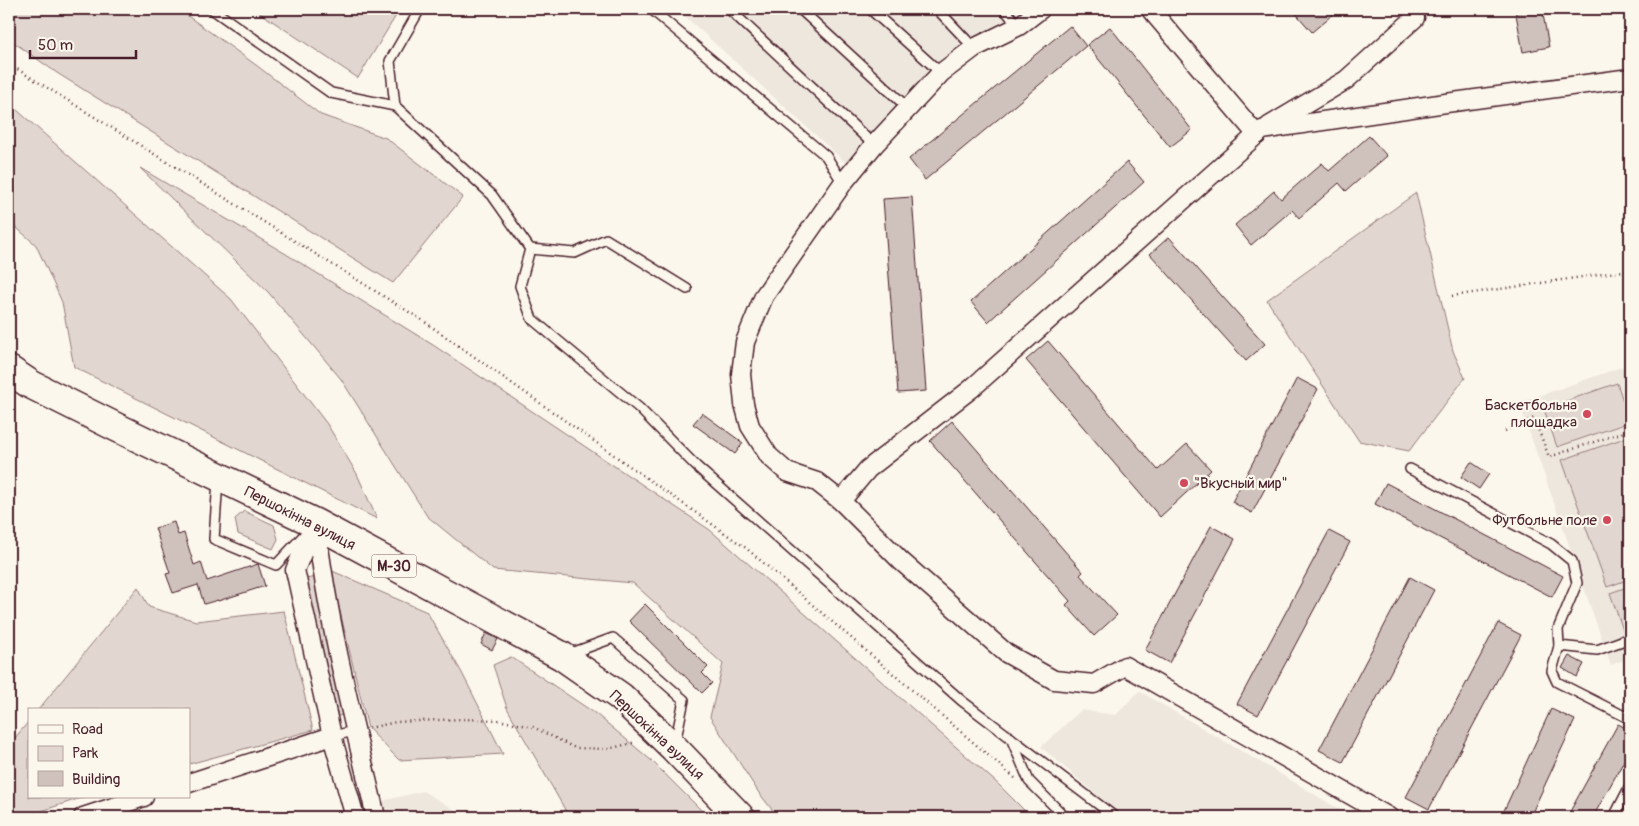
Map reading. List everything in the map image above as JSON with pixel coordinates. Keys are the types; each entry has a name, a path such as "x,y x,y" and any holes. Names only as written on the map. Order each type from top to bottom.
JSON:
{"highway":[{"name":"Першокінна вулиця","path":"9,370 30,384 219,478 315,523 562,656 621,698 674,748 740,817"}],"street":[{"path":"1041,9 1018,26 974,48 941,73 874,145 843,183 764,296 745,342 741,374 744,404 750,426 769,456 787,472 817,482 841,501 901,561 1006,653 1054,680 1094,684 1125,666 1389,817"},
{"path":"1150,9 1260,133"},
{"path":"841,501 868,469 971,389 1260,133 1346,80 1415,18"},
{"path":"1260,133 1436,104 1630,78"},
{"path":"315,523 322,576 355,731 376,817"},
{"path":"315,523 295,570 332,736 355,817"},
{"path":"190,783 332,736"},
{"path":"83,817 141,798"}],"lane":[{"path":"212,9 331,94 395,106 492,195 530,249 575,253 606,239 687,289"},
{"path":"395,106 390,61 420,9"},
{"path":"651,9 826,156 843,183"},
{"path":"729,9 874,145"},
{"path":"800,9 909,109"},
{"path":"870,9 941,73"},
{"path":"937,9 974,48"},
{"path":"1004,9 1018,26"},
{"path":"530,249 520,286 532,319 639,408 696,466 962,701 1115,817"},
{"path":"1410,469 1551,544 1572,561 1577,584 1558,629 1559,646 1552,671 1557,682 1630,718"},
{"path":"219,478 214,539 276,565 315,523"},
{"path":"562,656 613,638 684,700 674,748"},
{"path":"1559,646 1597,650 1630,638"},
{"path":"332,736 355,731"},
{"path":"1011,738 1029,781 1064,817"},
{"path":"1614,817 1630,786"}],"path":[{"path":"9,64 422,320 746,548 1018,781"},
{"path":"1452,296 1630,270"},
{"path":"1505,431 1534,418 1549,457 1630,430"},
{"path":"355,731 396,722 462,719 498,720 533,727 576,748 608,749 636,742"}],"shaded area":[{"path":"677,9 1030,9 988,32 916,90 846,163"},
{"path":"1630,364 1630,658 1611,665 1519,403"},
{"path":"1139,691 1352,817 1126,817 1119,814 1041,747 1081,710 1116,715"},
{"path":"423,791 467,817 318,817"}],"green space":[{"path":"9,9 178,9 321,115 386,138 463,197 393,283 57,73 9,39"},
{"path":"254,9 400,9 358,78"},
{"path":"9,103 231,299 327,424 357,474 377,519 74,367 62,302 36,245 9,221"},
{"path":"140,168 286,254 433,345 710,530 998,784 1031,817 778,817 759,793 710,717 723,664 633,583 493,570 427,516 341,379 268,292"},
{"path":"1416,193 1453,351 1465,378 1409,451 1359,441 1267,300"},
{"name":"Баскетбольна площадка","path":"1617,383 1630,422 1557,447 1544,409"},
{"name":"Футбольне поле","path":"1630,436 1630,579 1607,587 1562,460"},
{"path":"244,511 274,525 278,539 273,549 238,534 235,519"},
{"path":"330,570 427,612 462,673 503,754 399,760 368,728"},
{"path":"316,577 347,714 338,716 306,579"},
{"path":"1630,586 1630,631 1624,633 1610,593"},
{"path":"138,587 149,607 196,621 284,611 313,730 190,764 190,708 40,708"},
{"path":"511,657 596,714 652,761 708,817 580,817 567,813 507,708 493,665"},
{"path":"28,722 28,798 81,798 23,817 9,817 9,745"}],"building":[{"path":"1292,9 1339,9 1312,32"},
{"path":"1515,9 1542,9 1549,47 1523,52"},
{"path":"1070,26 1086,46 925,180 909,159"},
{"path":"1110,27 1192,130 1170,147 1087,45"},
{"path":"1369,136 1387,156 1346,191 1339,183 1299,218 1292,210 1251,245 1235,225 1274,191 1281,199 1322,163 1329,171"},
{"path":"1127,162 1144,182 988,322 971,302"},
{"path":"912,197 926,391 898,393 883,199"},
{"path":"1169,237 1265,344 1246,361 1150,254"},
{"path":"1048,341 1158,470 1187,444 1211,470 1160,517 1026,360"},
{"path":"1297,378 1318,389 1252,513 1232,502"},
{"path":"702,413 743,443 735,454 693,424"},
{"path":"952,421 1083,572 1080,575 1117,615 1094,636 1066,605 1070,601 930,441"},
{"path":"1471,462 1489,474 1479,489 1461,477"},
{"path":"1386,483 1563,576 1552,597 1375,504"},
{"path":"174,522 178,535 184,533 194,565 201,562 207,581 258,564 265,586 204,604 198,585 173,593 166,574 170,573 155,528"},
{"path":"1211,526 1235,539 1169,663 1145,650"},
{"path":"1329,531 1350,542 1258,715 1237,704"},
{"path":"1410,577 1434,590 1343,762 1319,750"},
{"path":"645,604 708,667 702,673 712,683 702,693 629,621"},
{"path":"1498,623 1521,635 1429,809 1406,797"},
{"path":"486,633 498,639 492,650 481,644"},
{"path":"1569,656 1584,664 1577,677 1562,668"},
{"path":"1551,709 1575,720 1530,817 1501,817"},
{"path":"1618,724 1630,730 1630,750 1593,817 1567,817"}],"place":[{"name":"Баскетбольна площадка","path":"1587,414"},
{"name":"\"Вкусный мир\"","path":"1184,483"},
{"name":"Футбольне поле","path":"1607,520"}]}
